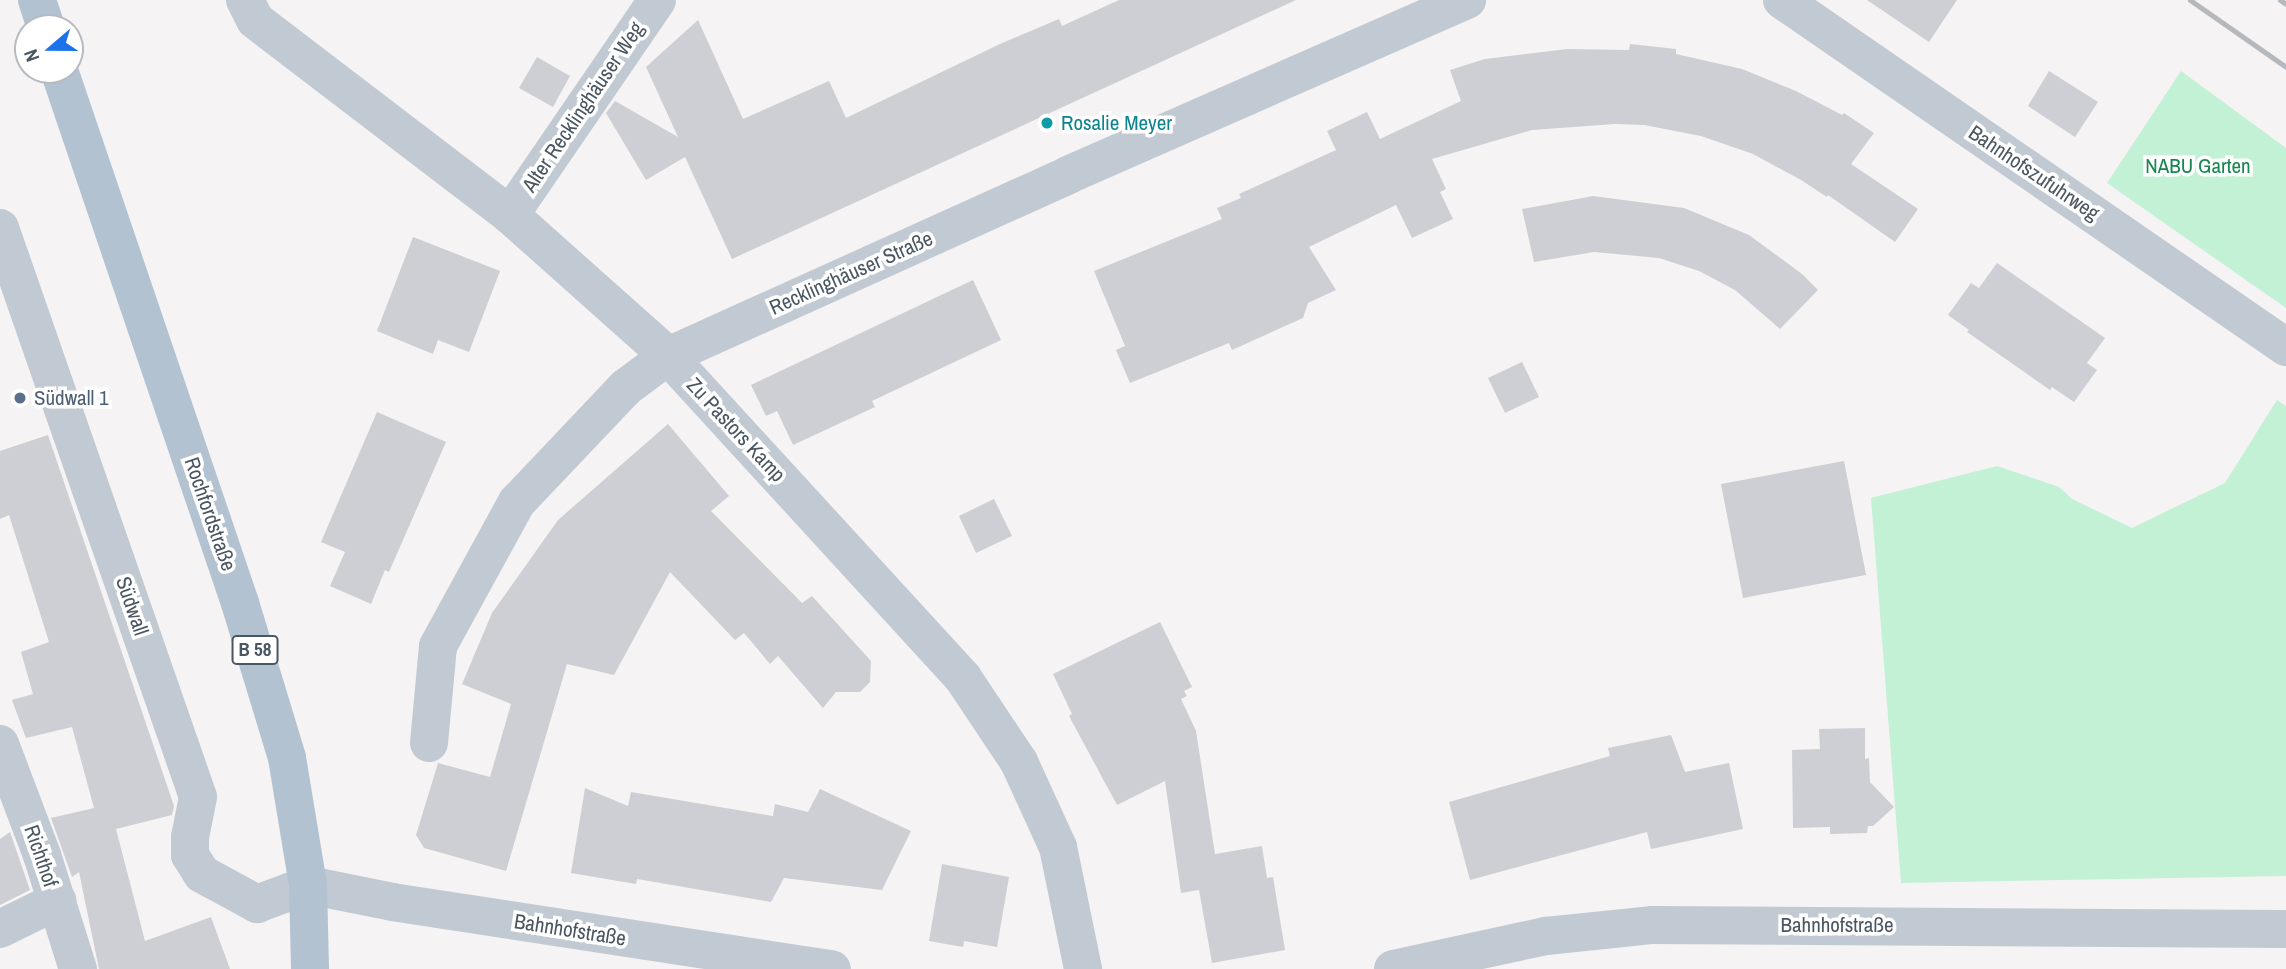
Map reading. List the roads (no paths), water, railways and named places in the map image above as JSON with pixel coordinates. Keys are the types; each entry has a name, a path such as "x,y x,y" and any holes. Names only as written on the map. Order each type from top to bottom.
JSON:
{"main road":[{"name":"Rochfordstraße","path":"64,84 240,603 287,758 308,885 310,969"}],"street":[{"name":"Zu Pastors Kamp","path":"245,0 255,20 510,215 668,356 963,678 1019,762 1058,847 1083,969"},
{"name":"Alter Recklinghäuser Weg","path":"510,215 657,0"},
{"name":"Recklinghäuser Straße","path":"429,743 438,646 517,502 625,388 668,356 1068,175 1467,0"},
{"name":"Bahnhofszufuhrweg","path":"1782,0 2286,347"},
{"name":"Südwall","path":"0,228 198,797 192,817 190,855 202,874 257,904 308,885"},
{"name":"Richthof","path":"0,744 57,901 78,969"},
{"name":"Bahnhofstraße","path":"308,885 392,902 832,969"},
{"path":"0,929 57,901"},
{"name":"Bahnhofstraße","path":"1393,969 1546,936 1653,925 2286,929"}],"railway":[{"path":"2190,0 2286,67"},
{"path":"2280,0 2286,4"}],"place":[{"name":"Rosalie Meyer","path":"1047,123"},
{"name":"Südwall 1","path":"20,398"}],"park label":[{"name":"NABU Garten","path":"2198,166"}]}
